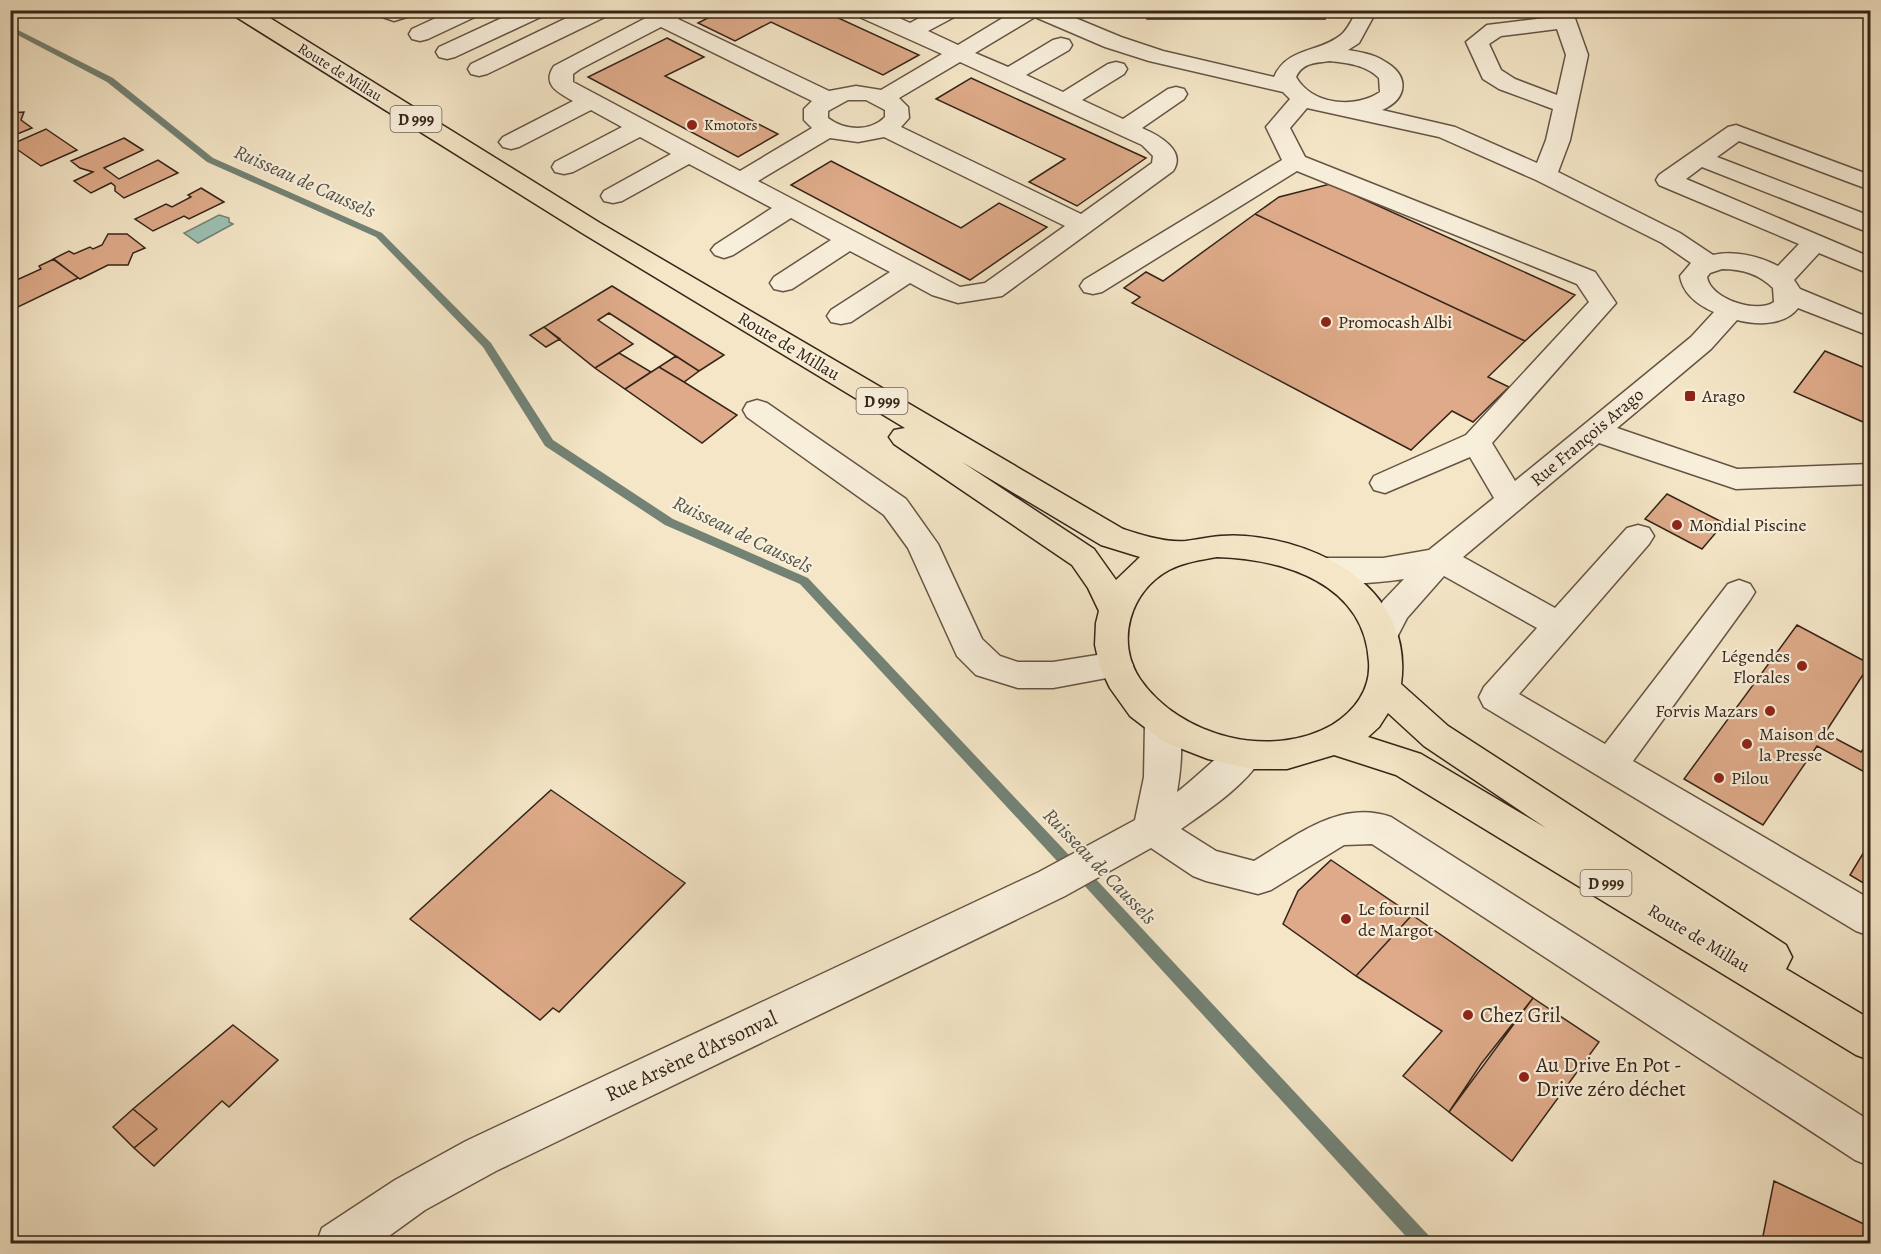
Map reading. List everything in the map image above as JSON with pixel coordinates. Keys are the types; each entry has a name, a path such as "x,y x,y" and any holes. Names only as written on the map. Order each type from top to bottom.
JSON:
{"main road":[{"name":"Route de Millau","path":"241,10 591,228 1112,537 1144,547 1182,552"},
{"name":"Route de Millau","path":"591,228 1083,557 1101,582 1114,608"},
{"path":"1217,546 1254,546 1290,555 1324,570 1349,588 1369,610 1382,634 1388,662 1384,689 1366,718 1335,741 1293,754 1245,754 1201,743 1162,723 1131,694 1116,666 1109,634 1114,608 1129,584 1153,565 1182,552 1217,546"},
{"name":"Route de Millau","path":"1384,689 1436,736 1870,1022"},
{"name":"Route de Millau","path":"1335,741 1408,764 1870,1041"}],"street":[{"path":"385,10 394,15 405,10"},
{"path":"420,34 471,10"},
{"path":"447,52 537,10"},
{"path":"479,69 601,10"},
{"path":"827,99 670,15 562,71 561,85 941,289 958,295 993,290 1164,166 1165,154 1150,140 863,10"},
{"path":"911,32 950,10"},
{"path":"885,98 1035,10 1113,42 1296,93 1316,104 1447,132 1545,175 1671,238 1707,263"},
{"path":"1324,55 1351,38 1367,11"},
{"path":"1367,11 1369,62"},
{"path":"1545,175 1558,140 1566,106 1578,55 1563,16 1495,30 1477,42 1491,74 1507,84 1566,106"},
{"path":"1009,76 1061,45"},
{"path":"1219,70 1293,64 1302,59 1324,55 1347,56 1369,62 1386,73 1392,82 1392,90 1387,98 1377,104 1346,109"},
{"path":"1293,64 1285,77 1296,93"},
{"path":"1065,102 1116,69"},
{"path":"1392,90 1447,132"},
{"path":"867,92 885,98 896,107 897,118 886,129 868,135 846,135 826,130 816,120 816,109 827,99 845,93 867,92"},
{"path":"1296,93 1278,127 1295,162 1586,278 1603,303 1476,442 1385,483"},
{"path":"1124,129 1176,94"},
{"path":"512,142 591,101"},
{"path":"564,167 640,127"},
{"path":"886,129 1083,225"},
{"path":"740,181 826,130"},
{"path":"1870,183 1736,132 1668,180 1870,266"},
{"path":"613,196 689,154"},
{"path":"1699,158 1870,225"},
{"path":"1093,286 1295,162"},
{"path":"724,250 790,208"},
{"path":"783,283 849,240"},
{"path":"1815,242 1785,287 1789,303 1773,314 1760,316 1730,311 1717,306 1698,290 1694,274 1699,268 1707,263 1736,261 1760,268 1785,287 1870,328"},
{"path":"842,316 909,272"},
{"name":"Rue François Arago","path":"1440,559 1701,342 1730,311"},
{"path":"758,410 895,507 922,544 969,647 988,666 1018,675 1041,675 1116,666"},
{"path":"1594,431 1736,479 1870,474"},
{"path":"1476,442 1511,500"},
{"path":"1638,536 1496,697 1870,919"},
{"path":"1382,634 1395,610 1440,559"},
{"path":"1324,570 1373,572 1415,567 1440,559 1559,625"},
{"path":"1610,765 1739,592"},
{"path":"1162,723 1162,777 1152,830 1206,865 1258,878 1338,830 1378,828 1870,1145"},
{"name":"Rue Arsène d'Arsonval","path":"338,1244 410,1195 481,1156 1052,884 1152,830 1204,793 1245,754"}],"water":[{"path":"219,215 229,218 229,222 233,224 198,243 184,233"}],"building":[{"path":"723,10 821,10 919,55 883,75 771,22 735,41 698,23"},
{"path":"1145,10 1255,10 1257,19 1147,19"},
{"path":"1255,10 1322,10 1325,19 1256,17"},
{"path":"1256,17 1311,17 1312,19 1257,19"},
{"path":"667,38 704,57 665,76 778,134 738,157 588,77"},
{"path":"971,78 1146,158 1077,206 1029,182 1065,159 936,99"},
{"path":"24,112 21,120 32,128 10,137 10,113"},
{"path":"46,129 77,150 41,166 18,150 14,152 10,150 10,145"},
{"path":"124,138 143,150 104,168 119,179 158,160 178,173 124,198 115,191 115,186 111,183 91,193 74,181 93,172 80,168 71,161"},
{"path":"831,161 961,228 999,203 1047,227 970,280 791,185"},
{"path":"1330,184 1575,295 1525,341 1255,214 1279,197"},
{"path":"201,188 224,202 189,219 184,216 153,231 135,219 166,204 172,207 191,197 188,195"},
{"name":"Promocash Albi","path":"1255,214 1525,341 1488,377 1509,387 1473,422 1452,411 1411,450 1132,303 1140,297 1124,288 1146,272 1163,281"},
{"path":"108,234 127,234 145,248 133,253 128,265 108,265 80,279 53,259 69,251 74,254 102,245"},
{"path":"54,259 78,278 16,308 10,304 10,283 41,269 39,266"},
{"path":"612,286 724,355 699,371 609,313 598,320 633,344 595,368 544,327"},
{"path":"544,327 560,339 546,347 530,335"},
{"path":"1825,351 1870,370 1870,425 1794,392"},
{"path":"619,353 651,372 625,389 595,368"},
{"path":"676,356 699,371 684,382 659,367"},
{"path":"659,367 737,415 702,443 625,389"},
{"path":"1667,494 1724,523 1702,549 1645,519"},
{"path":"1797,625 1870,664 1825,733 1861,752 1870,740 1870,775 1817,746 1763,825 1684,779"},
{"path":"551,790 685,883 559,1012 553,1008 540,1020 410,919"},
{"path":"1870,842 1870,887 1850,875"},
{"name":"Le fournil de Margot","path":"1331,860 1412,915 1356,976 1283,924 1298,891"},
{"name":"Chez Gril","path":"1412,915 1533,998 1481,1064 1449,1112 1403,1076 1442,1031 1356,976"},
{"name":"Au Drive En Pot - Drive zéro déchet","path":"1533,998 1599,1042 1512,1161 1449,1112"},
{"path":"233,1025 278,1060 229,1107 222,1101 154,1166 134,1148 157,1129 133,1109"},
{"path":"133,1109 157,1129 134,1148 113,1127"},
{"path":"1774,1181 1870,1227 1870,1244 1767,1244 1762,1241"}],"waterway":[{"name":"Ruisseau de Caussels","path":"10,28 110,80 210,160 379,235 487,345 549,443 669,522 804,581 1063,858 1087,879 1425,1244"}],"place":[{"name":"Kmotors","path":"692,125"},
{"name":"Promocash Albi","path":"1326,322"},
{"name":"Arago","path":"1690,396"},
{"name":"Mondial Piscine","path":"1677,525"},
{"name":"Légendes Florales","path":"1802,666"},
{"name":"Forvis Mazars","path":"1770,711"},
{"name":"Maison de la Presse","path":"1747,744"},
{"name":"Pilou","path":"1719,778"},
{"name":"Le fournil de Margot","path":"1346,919"},
{"name":"Chez Gril","path":"1468,1015"},
{"name":"Au Drive En Pot - Drive zéro déchet","path":"1524,1077"}]}
